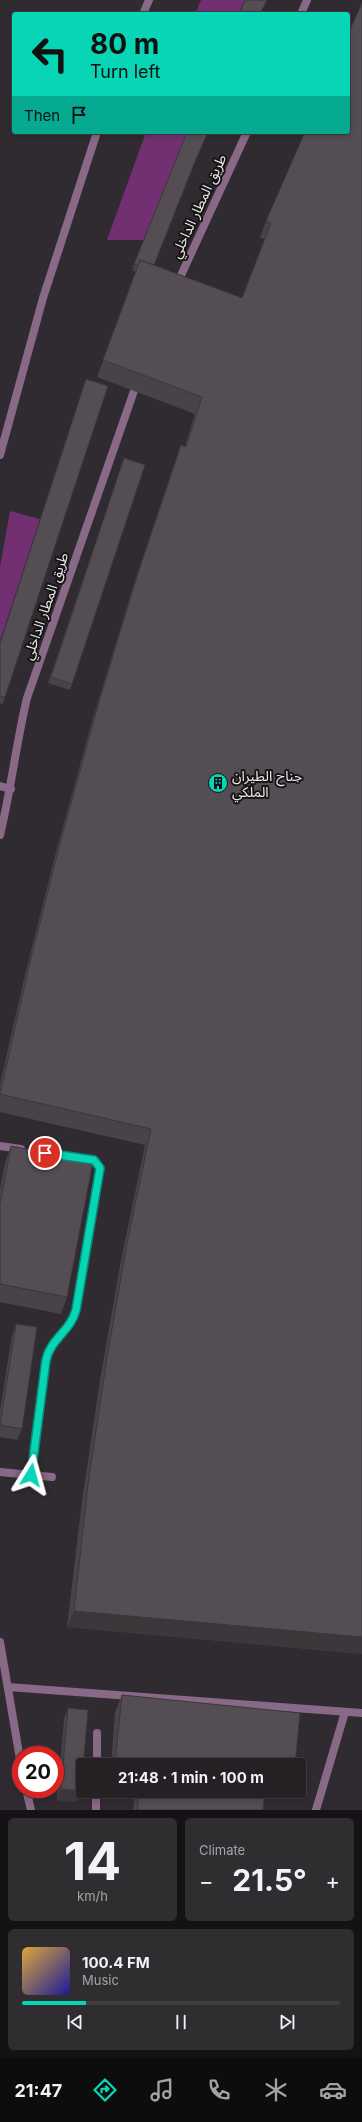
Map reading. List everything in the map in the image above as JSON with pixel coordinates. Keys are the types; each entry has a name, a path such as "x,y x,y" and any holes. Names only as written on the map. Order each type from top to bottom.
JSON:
{"lane":[{"path":"144,12 149,0"},
{"path":"302,12 307,0"},
{"path":"0,455 43,298 96,134"},
{"name":"طريق المطار الداخلي","path":"173,291 246,134"},
{"name":"طريق المطار الداخلي","path":"0,836 11,789 21,725 27,698 134,391"},
{"path":"0,786 11,789"},
{"path":"0,1146 90,1159 94,1160 100,1168 76,1310 68,1329 53,1342 46,1360 31,1475"},
{"path":"0,1472 52,1477"},
{"path":"0,1642 18,1746"},
{"path":"8,1687 362,1713"},
{"path":"316,1810 345,1712"},
{"path":"96,1758 97,1733"},
{"path":"28,1798 31,1810"},
{"path":"96,1798 96,1810"}],"shaded area":[{"path":"201,0 245,0 239,12 196,12"},
{"path":"145,134 186,134 144,240 107,240"},
{"path":"10,511 40,519 0,641 0,567"}],"building":[{"path":"245,0 267,0 261,12 240,12"},
{"name":"جناح الطيران الملكي","path":"362,3 362,1637 74,1611 88,1484 107,1358 127,1243 151,1129 0,1094 30,962 63,832 99,702 138,573 181,445 186,447 202,397 103,360 140,260 242,298 271,223 266,221 304,134 350,134 350,30"},
{"path":"186,134 207,134 154,265 140,260 138,265 134,264"},
{"path":"86,379 108,386 5,697 0,696 0,643"},
{"path":"124,458 145,465 72,684 51,677"},
{"path":"11,1146 93,1162 67,1297 0,1284 0,1204"},
{"path":"16,1324 37,1327 22,1429 0,1425"},
{"path":"122,1695 300,1713 296,1758 116,1758"},
{"path":"68,1708 88,1710 84,1758 76,1758 76,1790 64,1789 64,1754"},
{"path":"138,1798 264,1798 263,1810 137,1810"}],"place":[{"name":"جناح الطيران الملكي","path":"218,783"}],"route":[{"path":"31,1475 48,1351 53,1342 68,1329 76,1310 100,1168 94,1160 45,1153"}]}
